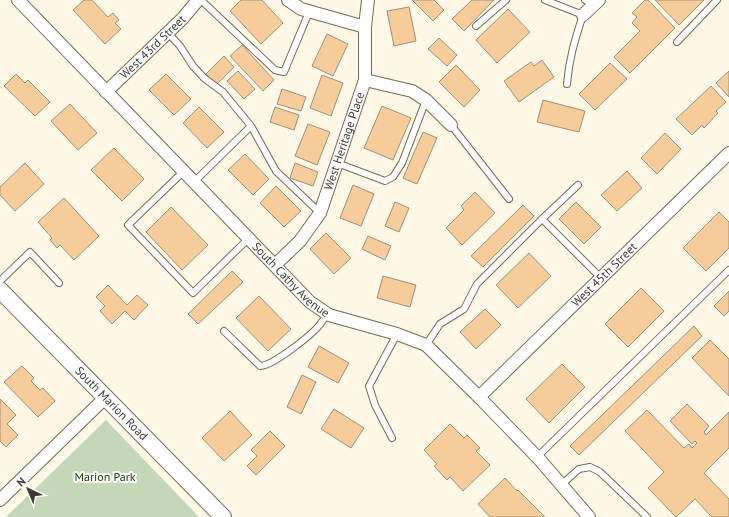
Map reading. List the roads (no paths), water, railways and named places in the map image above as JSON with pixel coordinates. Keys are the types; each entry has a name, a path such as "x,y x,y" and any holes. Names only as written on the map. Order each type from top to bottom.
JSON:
{"street":[{"name":"South Cathy Avenue","path":"18,0 310,302 327,314 397,334 426,345 537,457 589,517"},
{"name":"West 43rd Street","path":"106,92 168,33 200,0"},
{"path":"288,0 301,9 309,12 365,27"},
{"name":"West Heritage Place","path":"275,265 300,241 320,213 365,80 365,27 368,0"},
{"path":"583,15 593,2"},
{"path":"365,80 412,91 426,100 450,125"},
{"name":"West 45th Street","path":"479,397 601,278 727,160"},
{"name":"South Marion Road","path":"0,290 223,517"},
{"path":"0,500 106,397"}],"lane":[{"path":"200,0 275,70 284,72 309,12"},
{"path":"476,26 506,0"},
{"path":"545,0 583,15 568,65 567,84"},
{"path":"677,42 717,0"},
{"path":"168,33 180,46 193,66 204,78 223,92 252,126 276,171 320,213"},
{"path":"337,163 385,181 393,177 402,163 426,100"},
{"path":"450,125 509,199"},
{"path":"194,182 252,126"},
{"path":"184,172 128,225 193,293 249,238"},
{"path":"426,345 440,324 464,309 477,284 578,185"},
{"path":"542,220 601,278"},
{"path":"0,281 30,252 59,283"},
{"path":"537,457 729,270"},
{"path":"224,331 260,366 263,366 271,363 305,339 327,314"},
{"path":"392,438 375,405 369,386 397,334"},
{"path":"561,485 579,469 590,467 600,472 647,517"}],"park label":[{"name":"Marion Park","path":"105,477"}]}
